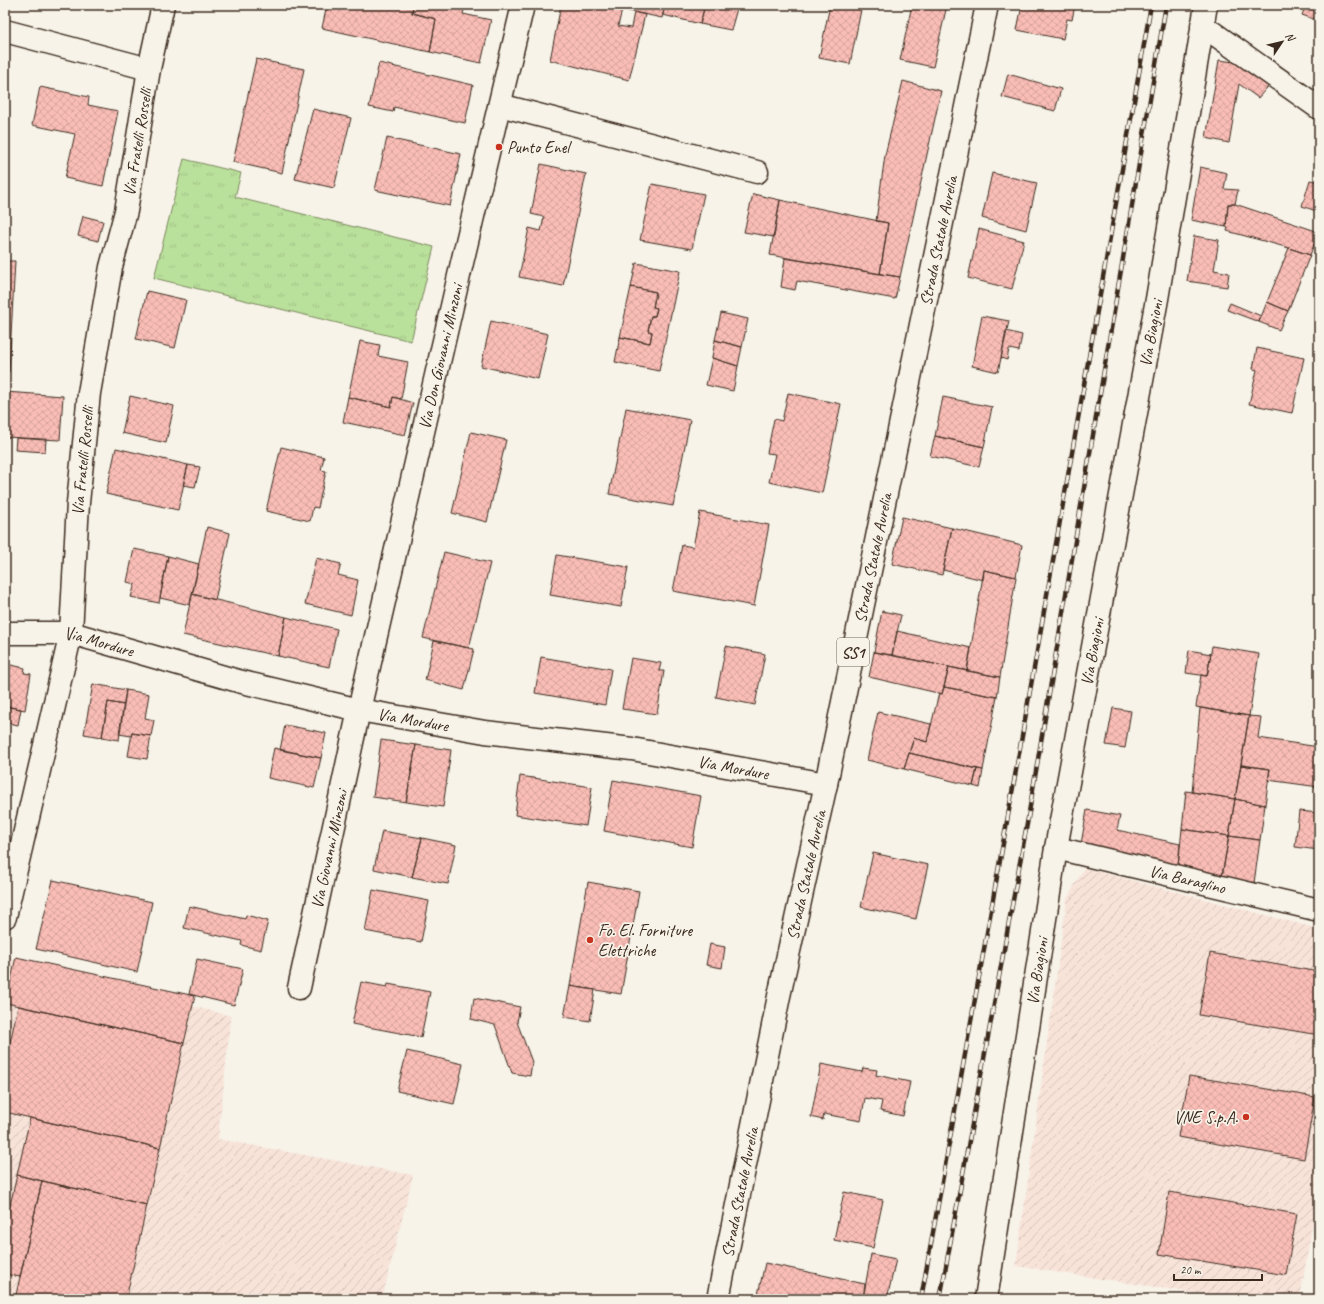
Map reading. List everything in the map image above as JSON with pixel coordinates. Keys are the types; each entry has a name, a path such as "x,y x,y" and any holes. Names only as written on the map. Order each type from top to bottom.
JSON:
{"street":[{"name":"Via Fratelli Rosselli","path":"5,917 71,634 78,503 89,393 111,267 126,211 149,69 164,5"},
{"name":"Via Don Giovanni Minzoni","path":"359,710 523,5"},
{"name":"Strada Statale Aurelia","path":"718,1299 779,996 826,784 987,5"},
{"path":"1204,15 1319,108"},
{"name":"Via Biagioni","path":"986,1299 1056,848 1158,299 1204,15"},
{"path":"5,31 149,69"},
{"path":"500,105 757,172"},
{"name":"Via Mordure","path":"5,633 71,634 238,681 359,710 486,732 632,749 826,784"},
{"name":"Via Giovanni Minzoni","path":"298,988 359,710"},
{"name":"Via Baraglino","path":"1056,848 1319,910"}],"shaded area":[{"path":"1084,868 1319,929 1319,1197 1317,1197 1300,1299 1234,1299 1016,1266 1067,899"},
{"path":"5,958 231,1016 218,1139 413,1175 382,1299 5,1299"}],"green space":[{"path":"184,159 241,173 235,197 434,247 411,341 154,278"}],"building":[{"path":"327,5 413,5 412,13 436,19 430,52 322,28"},
{"path":"413,5 465,5 463,14 491,20 481,63 430,52 436,19 412,13"},
{"path":"561,5 601,5 622,10 618,26 631,28 634,12 645,15 629,80 550,60"},
{"path":"601,5 665,5 662,18"},
{"path":"665,5 705,5 700,24 663,15"},
{"path":"705,5 738,5 731,30 700,24"},
{"path":"830,5 862,5 850,64 819,58"},
{"path":"912,5 947,5 933,67 900,60"},
{"path":"1022,5 1075,5 1072,20 1067,19 1063,39 1017,30"},
{"path":"1306,5 1319,5 1319,21 1302,15"},
{"path":"256,59 304,69 282,173 233,162"},
{"path":"1219,60 1242,63 1272,82 1258,98 1239,84 1229,143 1206,138"},
{"path":"379,63 473,85 465,123 394,107 393,112 369,107"},
{"path":"1008,74 1061,89 1055,111 1002,97"},
{"path":"903,81 941,91 900,277 880,274 888,223 876,221 885,155"},
{"path":"40,87 89,97 88,105 118,111 103,186 65,178 75,134 32,125"},
{"path":"313,109 351,118 334,188 295,179"},
{"path":"387,138 461,154 450,206 375,190"},
{"path":"541,164 586,174 563,286 519,277 529,228 541,231 544,217 531,214"},
{"path":"1200,167 1227,173 1224,189 1238,190 1235,204 1228,204 1226,227 1191,220"},
{"path":"992,173 1037,183 1026,230 982,218"},
{"path":"1310,180 1319,182 1319,212 1302,206"},
{"path":"652,184 704,194 692,249 640,240"},
{"path":"753,194 780,200 774,237 744,232"},
{"path":"780,200 888,223 880,274 770,255"},
{"path":"1228,204 1235,204 1319,232 1310,255 1227,231"},
{"path":"83,216 103,221 98,241 78,236"},
{"path":"979,229 1024,241 1012,289 968,278"},
{"path":"1194,236 1219,240 1214,270 1229,273 1227,287 1187,281"},
{"path":"1289,248 1310,255 1288,311 1267,302"},
{"path":"785,258 900,277 895,299 797,281 795,290 781,287"},
{"path":"5,261 15,261 9,372 5,372"},
{"path":"636,263 680,271 659,371 615,362 620,337 650,343 652,332 648,331 651,316 655,316 657,308 653,307 656,292 631,287"},
{"path":"631,287 656,292 653,307 657,308 655,316 651,316 648,331 652,332 650,343 620,337"},
{"path":"147,291 186,300 175,348 136,339"},
{"path":"1267,302 1288,311 1279,330 1259,322"},
{"path":"1230,303 1261,316 1259,322 1227,310"},
{"path":"721,313 748,319 742,347 715,340"},
{"path":"982,316 1009,321 998,372 972,366"},
{"path":"491,321 548,334 538,379 481,366"},
{"path":"1006,331 1022,335 1019,351 1009,349 1007,360 1001,358"},
{"path":"715,340 742,347 738,366 712,358"},
{"path":"360,341 380,345 378,356 408,362 401,399 393,397 391,407 348,397"},
{"path":"1257,348 1304,358 1292,413 1249,404 1257,370 1253,369"},
{"path":"712,358 738,366 733,391 706,385"},
{"path":"5,392 63,396 60,440 5,437"},
{"path":"788,393 841,404 822,493 769,482 775,454 767,453 774,419 782,421"},
{"path":"130,396 174,406 166,443 122,433"},
{"path":"348,397 391,407 393,397 413,403 405,435 343,422"},
{"path":"943,397 992,407 984,447 935,436"},
{"path":"626,408 690,420 673,506 609,494"},
{"path":"471,432 506,440 487,522 452,513"},
{"path":"935,436 984,447 979,467 930,456"},
{"path":"16,438 46,440 45,452 15,450"},
{"path":"281,447 324,457 321,470 326,471 318,508 313,507 310,521 266,511"},
{"path":"116,448 188,465 178,510 106,494"},
{"path":"188,465 200,467 195,487 183,485"},
{"path":"700,512 769,525 754,606 673,591 682,545 693,547"},
{"path":"902,517 952,528 942,575 892,564"},
{"path":"207,527 230,533 215,600 192,594"},
{"path":"952,528 1022,545 1016,577 984,570 983,580 943,570"},
{"path":"134,549 168,556 159,603 131,597 135,584 127,582"},
{"path":"444,552 490,563 469,648 423,638"},
{"path":"557,555 628,567 621,607 550,595"},
{"path":"168,556 199,564 190,605 160,598"},
{"path":"316,558 341,564 338,575 358,580 351,615 305,604"},
{"path":"984,570 1016,577 1000,677 967,671"},
{"path":"192,594 286,617 278,656 183,635"},
{"path":"882,611 901,615 892,655 874,652"},
{"path":"286,617 337,629 329,667 278,656"},
{"path":"897,631 971,648 967,671 892,655"},
{"path":"434,641 474,649 464,690 425,680"},
{"path":"726,646 765,654 755,705 716,697"},
{"path":"1212,646 1259,654 1249,716 1196,707 1201,675 1207,676"},
{"path":"1189,650 1211,654 1207,676 1186,673"},
{"path":"874,652 949,667 942,694 869,677"},
{"path":"541,657 611,669 605,705 535,693"},
{"path":"631,658 661,663 659,671 664,671 657,714 622,709"},
{"path":"6,664 25,668 24,673 31,674 25,710 5,706"},
{"path":"949,667 1000,677 997,697 944,687"},
{"path":"93,684 126,690 124,705 108,702 102,737 84,734"},
{"path":"944,687 997,697 983,770 909,753 914,738 927,742 939,693 942,694"},
{"path":"126,690 149,694 145,718 154,720 151,736 132,733 131,736 119,734"},
{"path":"108,702 124,705 119,740 102,737"},
{"path":"5,706 21,709 18,725 5,722"},
{"path":"1113,708 1131,711 1125,748 1106,745"},
{"path":"1200,708 1249,716 1235,799 1192,792"},
{"path":"878,712 931,724 927,742 914,738 904,769 867,760"},
{"path":"1249,716 1261,717 1258,738 1319,747 1319,787 1268,780 1270,769 1241,765"},
{"path":"285,725 326,733 321,758 280,750"},
{"path":"132,733 151,736 147,759 128,756"},
{"path":"381,740 416,745 406,802 373,797"},
{"path":"416,745 451,750 443,807 406,802"},
{"path":"274,748 321,758 314,788 268,778"},
{"path":"909,753 977,769 973,786 904,769"},
{"path":"1241,765 1270,769 1265,805 1235,799"},
{"path":"977,769 983,770 980,788 973,786"},
{"path":"520,776 592,787 586,826 515,815"},
{"path":"613,780 701,796 692,847 604,831"},
{"path":"1186,791 1235,799 1229,836 1182,829"},
{"path":"1235,799 1265,805 1260,840 1229,836"},
{"path":"1087,810 1120,816 1117,830 1180,844 1178,866 1081,844"},
{"path":"1299,811 1319,813 1319,850 1295,847"},
{"path":"1182,829 1229,836 1222,876 1178,866"},
{"path":"382,831 422,838 412,877 374,869"},
{"path":"1229,836 1260,840 1254,883 1222,876"},
{"path":"422,838 456,845 448,884 412,877"},
{"path":"873,853 928,865 916,919 861,907"},
{"path":"53,880 152,902 137,972 36,949"},
{"path":"588,882 639,891 621,994 570,986"},
{"path":"373,890 429,901 421,942 365,931"},
{"path":"189,906 245,919 246,915 268,921 261,950 241,945 242,941 184,928"},
{"path":"710,944 725,947 722,968 706,965"},
{"path":"1210,953 1319,972 1319,1035 1199,1015"},
{"path":"16,957 195,996 184,1043 6,1003"},
{"path":"197,959 243,969 234,1005 189,994"},
{"path":"361,982 387,987 388,984 430,992 421,1037 352,1024"},
{"path":"570,986 595,990 590,1021 564,1017"},
{"path":"474,998 520,1007 517,1022 532,1062 530,1076 512,1073 495,1025 471,1019"},
{"path":"18,1006 184,1043 160,1148 5,1112 5,1066"},
{"path":"407,1051 463,1064 454,1104 397,1091"},
{"path":"821,1064 862,1072 863,1068 877,1070 876,1075 910,1082 903,1116 880,1111 882,1101 865,1098 861,1121 824,1114 823,1120 811,1117"},
{"name":"VNE S.p.A.","path":"1189,1076 1315,1097 1304,1159 1178,1137"},
{"path":"30,1118 160,1148 147,1205 17,1175"},
{"path":"17,1175 42,1181 20,1277 5,1274 5,1227"},
{"path":"42,1181 147,1205 126,1299 15,1299"},
{"path":"844,1192 883,1200 873,1248 834,1240"},
{"path":"1169,1192 1297,1214 1286,1275 1159,1254"},
{"path":"871,1254 896,1259 887,1299 863,1299"},
{"path":"765,1263 865,1284 863,1299 757,1299"}],"railway":[{"path":"921,1299 1151,5"},
{"path":"940,1299 1027,824 1166,5"}],"place":[{"name":"Punto Enel","path":"499,147"},
{"name":"Fo. El. Forniture Elettriche","path":"590,940"},
{"name":"VNE S.p.A.","path":"1246,1117"}]}
